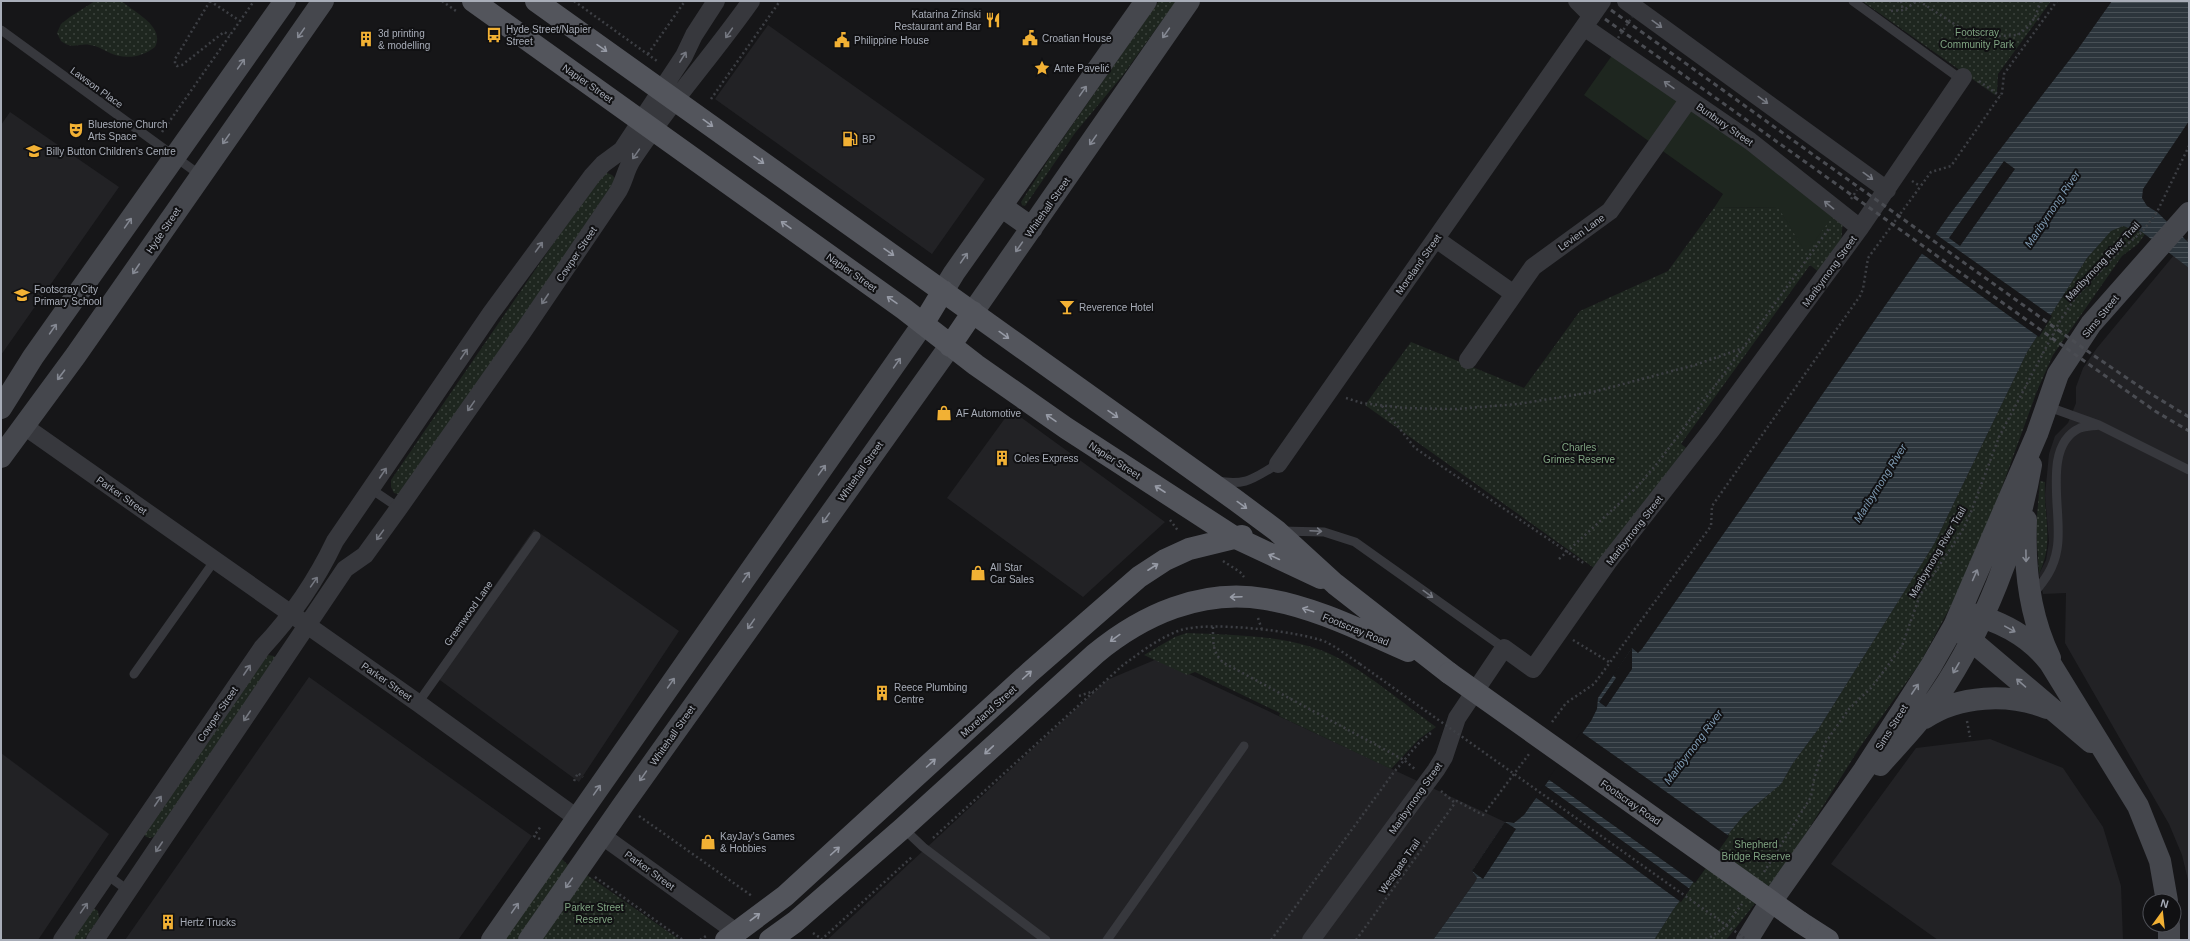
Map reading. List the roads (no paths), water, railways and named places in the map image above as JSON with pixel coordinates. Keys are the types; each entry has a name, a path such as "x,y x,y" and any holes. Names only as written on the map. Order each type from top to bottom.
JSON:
{"main road":[{"name":"Napier Street","path":"472,1 647,125 923,324 950,346 1066,428 1234,538"},
{"path":"536,1 973,312 1277,531"},
{"path":"923,324 943,291"},
{"name":"Whitehall Street","path":"950,346 973,312"},
{"name":"Moreland Street","path":"730,936 785,896 1030,672 1139,577 1175,555 1200,546 1234,538 1277,531"},
{"name":"Footscray Road","path":"1277,531 1335,584 1442,667 1800,922 1828,940"},
{"name":"Footscray Road","path":"1234,538 1282,562 1335,584"},
{"name":"Footscray Road","path":"904,828 1095,654 1136,624 1176,606 1197,601 1252,597 1275,601 1324,616 1442,667"},
{"path":"770,940 795,922 904,828 896,823 889,823 831,872 785,896"}],"street":[{"path":"24,426 1,409 33,357 285,1"},
{"name":"Hyde Street","path":"1,457 76,355 200,175 323,1"},
{"name":"Cowper Street","path":"62,940 108,875 262,648 292,614 318,576 335,541 496,306 592,176 603,164 619,153 647,125 668,95 716,1"},
{"path":"943,291 1001,206 1146,1"},
{"name":"Whitehall Street","path":"973,312 1188,1"},
{"name":"Bunbury Street","path":"1576,1 1588,21 1689,99 1750,141 1860,228"},
{"name":"Moreland Street","path":"1278,464 1602,1"},
{"name":"Cowper Street","path":"668,95 705,61 722,42 748,2"},
{"path":"1629,9 1887,190"},
{"name":"Maribyrnong Street","path":"1312,940 1444,757 1457,718 1501,646 1533,670 1600,575 1712,429 1860,228 1962,78"},
{"name":"Levien Lane","path":"1468,360 1533,267 1610,211 1689,99"},
{"name":"Cowper Street","path":"95,940 345,569 365,555 522,333 617,194 647,125"},
{"path":"1001,206 1032,228"},
{"name":"Sims Street","path":"1825,826 1914,726 1939,695 1982,617 2016,532 2027,489 2037,434 2058,374 2091,324 2184,219"},
{"path":"1436,239 1514,294"},
{"path":"492,940 923,324"},
{"name":"Whitehall Street","path":"529,940 950,346"},
{"name":"Parker Street","path":"24,426 418,703 602,836 730,936"},
{"name":"Sims Street","path":"1747,940 1768,906 1864,770 1930,666 1957,618 2017,476 2037,434"},
{"path":"2027,489 2026,563 2031,597 2044,642 2060,678"},
{"path":"2104,753 1970,640 1957,618 1982,617 2001,624 2022,636 2044,656 2060,678 2104,753 2138,806 2160,861 2166,893"},
{"path":"1914,726 1935,711 1970,701 2012,700 2054,711"},
{"name":"Sims Street","path":"1738,940 1768,906"}],"lane":[{"path":"1853,1 1962,78"},
{"name":"Lawson Place","path":"1,30 174,158 200,175"},
{"path":"2046,406 2098,425 2189,470"},
{"path":"2031,597 2051,572 2058,548 2057,468 2060,452 2066,440 2080,428 2098,425"},
{"name":"Moreland Street","path":"1206,479 1246,482 1258,477 1278,464"},
{"path":"371,489 399,508"},
{"path":"1277,531 1324,532 1356,542 1501,646"},
{"name":"Greenwood Lane","path":"418,703 536,536"},
{"path":"134,674 214,560"},
{"path":"1107,940 1244,746"},
{"path":"904,828 923,847 1046,940"},
{"path":"108,875 129,891"}],"water":[{"name":"Maribyrnong River","path":"2112,1 2189,1 2189,121 2143,189 2142,198 2147,206 2157,212 2189,243 2189,268 2142,232 2123,226 2111,231 2087,258 2027,352 1934,544 1819,728 1793,763 1781,784 1744,815 1730,832 1673,910 1654,940 1433,940 1475,882 1477,878 1472,871 1505,822 1514,823 1524,815 1591,721 1597,709 1598,698 1632,648 1638,653 1642,649 1950,214 2078,49"}],"railway":[{"path":"1611,10 2093,355 2146,391 2189,417"},
{"path":"1605,19 2155,411 2189,431"}],"place":[{"name":"Katarina Zrinski Restaurant and Bar","path":"993,20"},
{"name":"Hyde Street/Napier Street","path":"494,35"},
{"name":"Croatian House","path":"1030,38"},
{"name":"3d printing & modelling","path":"366,39"},
{"name":"Philippine House","path":"842,40"},
{"name":"Ante Pavelić","path":"1042,68"},
{"name":"Bluestone Church Arts Space","path":"76,130"},
{"name":"BP","path":"850,139"},
{"name":"Billy Button Children's Centre","path":"34,151"},
{"name":"Footscray City Primary School","path":"22,295"},
{"name":"Reverence Hotel","path":"1067,307"},
{"name":"AF Automotive","path":"944,413"},
{"name":"Coles Express","path":"1002,458"},
{"name":"All Star Car Sales","path":"978,573"},
{"name":"Reece Plumbing Centre","path":"882,693"},
{"name":"KayJay's Games & Hobbies","path":"708,842"},
{"name":"Hertz Trucks","path":"168,922"}],"park label":[{"name":"Footscray Community Park","path":"1977,38"},
{"name":"Charles Grimes Reserve","path":"1579,452"},
{"name":"Shepherd Bridge Reserve","path":"1756,850"},
{"name":"Parker Street Reserve","path":"594,912"}]}
